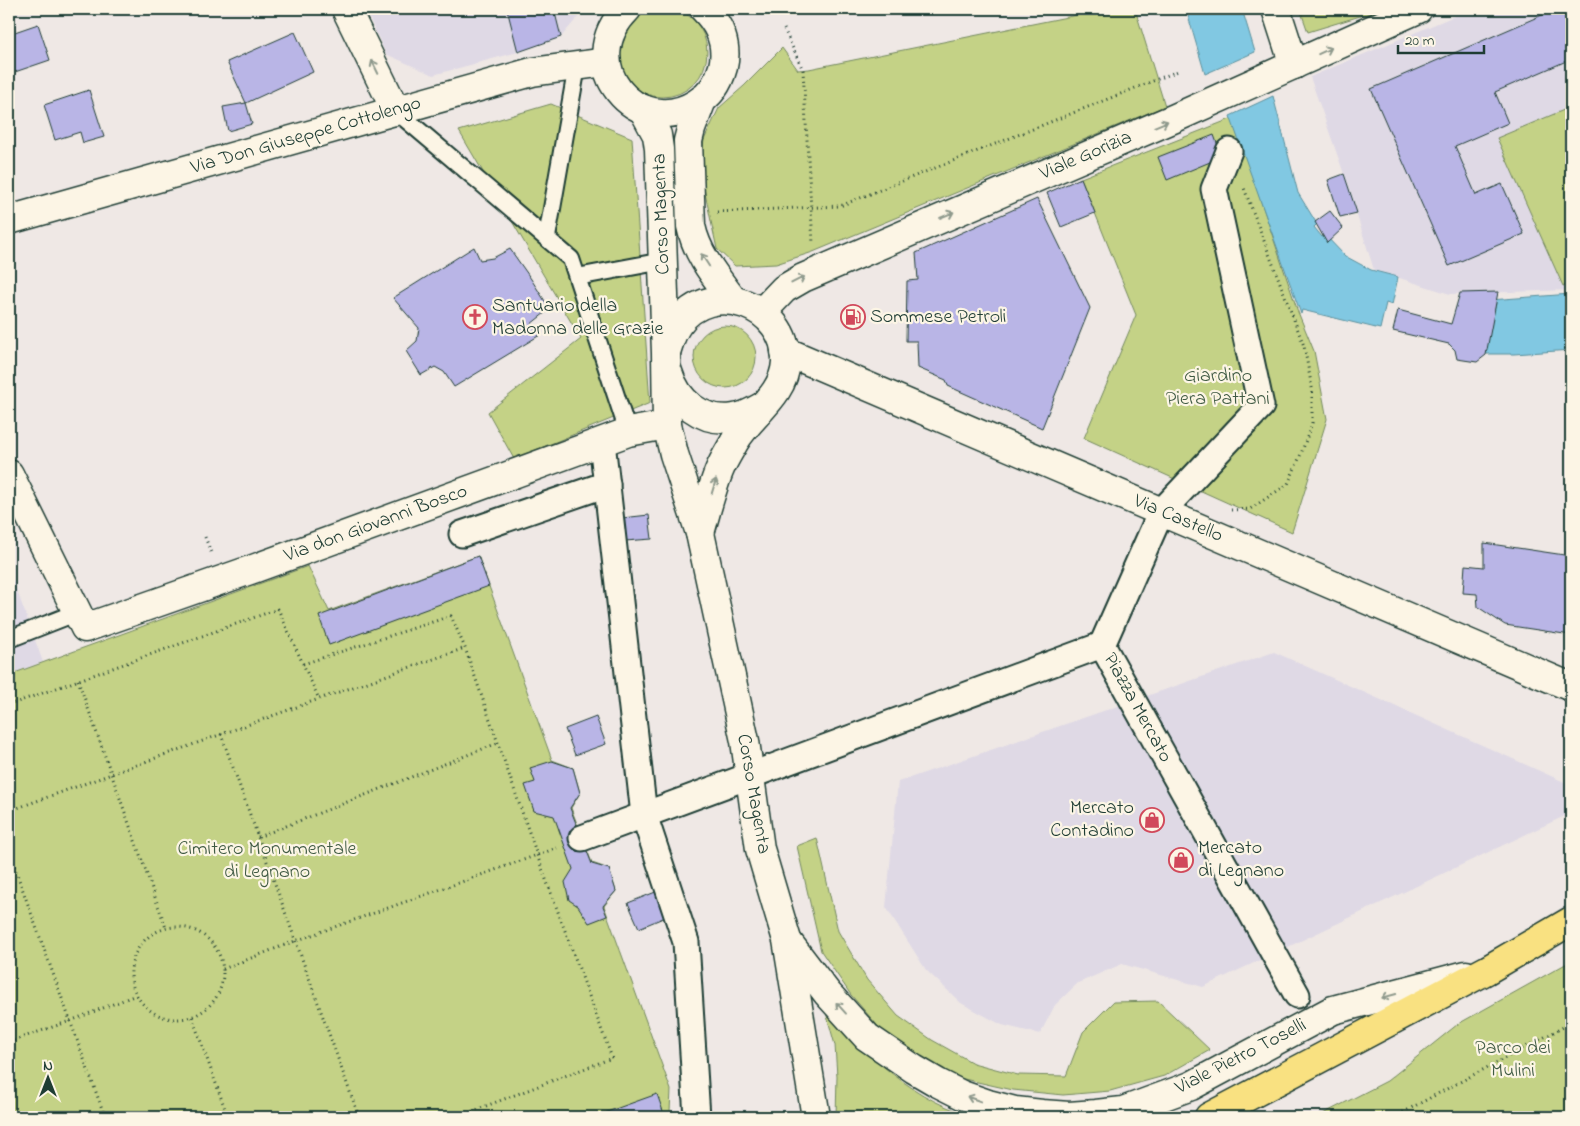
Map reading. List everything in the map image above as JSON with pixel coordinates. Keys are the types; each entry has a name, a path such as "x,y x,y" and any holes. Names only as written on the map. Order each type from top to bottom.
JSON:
{"main road":[{"name":"Viale Pietro Toselli","path":"1209,1117 1487,970 1571,921"}],"street":[{"path":"346,9 396,111"},
{"name":"Corso Magenta","path":"619,13 610,32 606,47 606,62 610,77 618,91 629,102 643,109 658,113 674,113 689,108 702,100 713,89 721,76 724,45 720,30 712,17 704,9"},
{"path":"1276,9 1294,65"},
{"name":"Viale Gorizia","path":"762,312 793,282 1175,118 1418,9"},
{"name":"Via Don Giuseppe Cottolengo","path":"9,220 532,72 606,62"},
{"name":"Corso Magenta","path":"702,100 688,141 690,213 693,236 700,254 733,300"},
{"name":"Corso Magenta","path":"643,109 659,142 667,360 667,425 674,454 700,533 744,741 760,849 787,940 816,1117"},
{"path":"1102,645 1161,512 1261,406 1214,190 1229,151"},
{"name":"Corso Magenta","path":"700,533 719,470 736,439 774,395 782,381 786,364 781,336 773,322 762,312 748,304 733,300 717,301 702,304 689,313 678,324 670,338 667,360 671,383 679,397 690,407 704,415 719,419 735,418 750,414 763,406"},
{"name":"Via Castello","path":"785,351 1571,687"},
{"name":"Via don Giovanni Bosco","path":"82,620 275,561 628,432 667,425"},
{"path":"602,442 644,815 686,942 697,1117"},
{"path":"9,474 82,620"},
{"path":"462,534 606,484"},
{"name":"Piazza Mercato","path":"574,842 1102,645 1297,994"},
{"name":"Viale Pietro Toselli","path":"787,940 827,993 868,1037 914,1069 946,1087 988,1104 1015,1111 1069,1116 1123,1111 1191,1086 1333,1010 1487,970"},
{"name":"Corso Magenta","path":"806,1056 806,1117"}],"lane":[{"path":"547,237 577,66"},
{"path":"396,111 571,259 628,432"},
{"path":"577,277 663,261"},
{"path":"9,639 82,620"}],"path":[{"path":"784,29 803,70 814,256 820,270"},
{"path":"690,213 840,206 1178,71"},
{"path":"9,705 278,608 319,699"},
{"path":"303,664 451,616 466,648 537,856 612,1058 466,1116 457,1117"},
{"path":"9,811 466,648"},
{"path":"78,680 166,928"},
{"path":"221,734 359,1117"},
{"path":"258,837 498,743"},
{"path":"223,969 295,941 574,842"},
{"path":"9,852 105,1117"},
{"path":"180,927 204,936 220,956 223,969 222,984 216,998 206,1009 192,1017 180,1019 166,1018 144,1006 136,995 131,975 135,954 143,943 153,934 166,928 180,927"},
{"path":"9,1042 136,995"},
{"path":"192,1017 228,1117"},
{"path":"1394,1117 1571,1023"}],"shaded area":[{"path":"365,9 584,10 561,37 518,52 433,75 386,54"},
{"path":"1471,9 1571,9 1571,290 1450,294 1374,270 1344,174 1310,77"},
{"path":"9,569 43,662 9,675"},
{"name":"Mercato di Legnano","path":"1274,652 1571,785 1571,813 1203,987 1122,964 1078,983 1055,1005 1040,1034 1002,1025 961,1003 926,970 886,907 898,782"}],"green space":[{"path":"662,7 679,10 694,20 704,35 707,52 704,69 694,84 679,94 662,97 645,94 630,84 620,69 617,52 620,35 630,20 645,10"},
{"path":"1107,9 1135,9 1165,106 813,252 776,264 735,266 717,249 700,170 704,140 719,108 782,48 798,70 809,69"},
{"path":"1300,9 1383,9 1308,32"},
{"path":"551,104 632,138 650,403 514,459 488,412 581,339 459,131"},
{"path":"1571,107 1571,283 1563,286 1497,138"},
{"name":"Giardino Piera Pattani","path":"1233,118 1298,312 1314,351 1327,419 1292,532 1084,438 1136,315 1081,178"},
{"path":"725,326 737,329 747,335 753,345 756,357 753,369 747,379 737,385 725,388 713,385 703,379 697,369 694,357 697,345 703,335 713,329"},
{"name":"Cimitero Monumentale di Legnano","path":"478,556 552,760 573,768 580,793 571,808 592,863 609,869 616,891 604,906 671,1090 670,1111 667,1117 9,1117 9,675 308,566 329,611"},
{"path":"817,838 838,931 867,980 898,1016 932,1040 973,1063 1018,1075 1066,1076 1083,1032 1113,1002 1158,1001 1210,1050 1164,1076 1110,1091 1063,1095 1013,1090 964,1079 922,1062 883,1032 851,995 821,951 797,846"},
{"name":"Parco dei Mulini","path":"1571,961 1571,1117 1317,1117 1387,1081 1458,1024"},
{"path":"825,1009 857,1043 913,1089 934,1101 977,1117 836,1117 837,1076 835,1045"}],"water":[{"path":"1186,9 1242,9 1255,52 1205,74"},
{"path":"1273,96 1298,193 1317,224 1314,227 1322,237 1325,235 1345,256 1371,270 1398,277 1392,305 1386,303 1380,329 1302,310 1301,314 1230,116"},
{"path":"1571,294 1571,350 1514,354 1477,354 1485,352 1496,303 1490,300"}],"building":[{"path":"507,9 554,9 561,37 518,52"},
{"path":"1556,9 1571,9 1571,59 1495,92 1508,123 1455,146 1476,195 1502,184 1524,234 1449,266 1371,89"},
{"path":"38,24 50,60 9,74 9,34"},
{"path":"295,32 313,72 246,103 227,62"},
{"path":"89,90 104,137 83,143 80,132 55,140 44,105"},
{"path":"246,103 252,124 228,131 223,107"},
{"path":"1214,135 1222,157 1167,180 1158,157"},
{"path":"1344,174 1357,213 1340,217 1328,180"},
{"path":"1081,178 1095,213 1061,227 1047,193"},
{"path":"1037,199 1090,308 1042,428 948,386 946,380 918,368 917,341 906,341 907,281 918,280 916,253"},
{"path":"1330,211 1343,228 1327,243 1315,222"},
{"name":"Santuario della Madonna delle Grazie","path":"474,247 480,260 493,258 510,249 550,309 531,324 540,335 454,387 444,372 435,367 421,375 406,351 417,341 419,328 393,298"},
{"path":"1498,292 1486,355 1477,362 1457,359 1455,350 1449,344 1393,331 1398,310 1451,324 1460,293"},
{"path":"649,515 652,539 625,541 622,518"},
{"path":"1484,543 1571,556 1571,635 1505,625 1478,607 1477,594 1463,593 1465,565 1484,567"},
{"path":"478,556 489,586 329,645 319,616"},
{"path":"596,717 606,744 575,755 565,729"},
{"path":"552,761 573,768 580,793 570,808 592,864 609,869 616,891 603,906 607,916 589,923 578,906 569,900 565,882 573,869 554,816 534,811 525,785 535,782 530,768"},
{"path":"658,891 668,916 639,928 628,903"},
{"path":"657,1094 665,1117 593,1117"}],"place":[{"name":"Santuario della Madonna delle Grazie","path":"475,317"},
{"name":"Sommese Petroli","path":"853,317"},
{"name":"Mercato Contadino","path":"1152,820"},
{"name":"Mercato di Legnano","path":"1181,860"}]}
